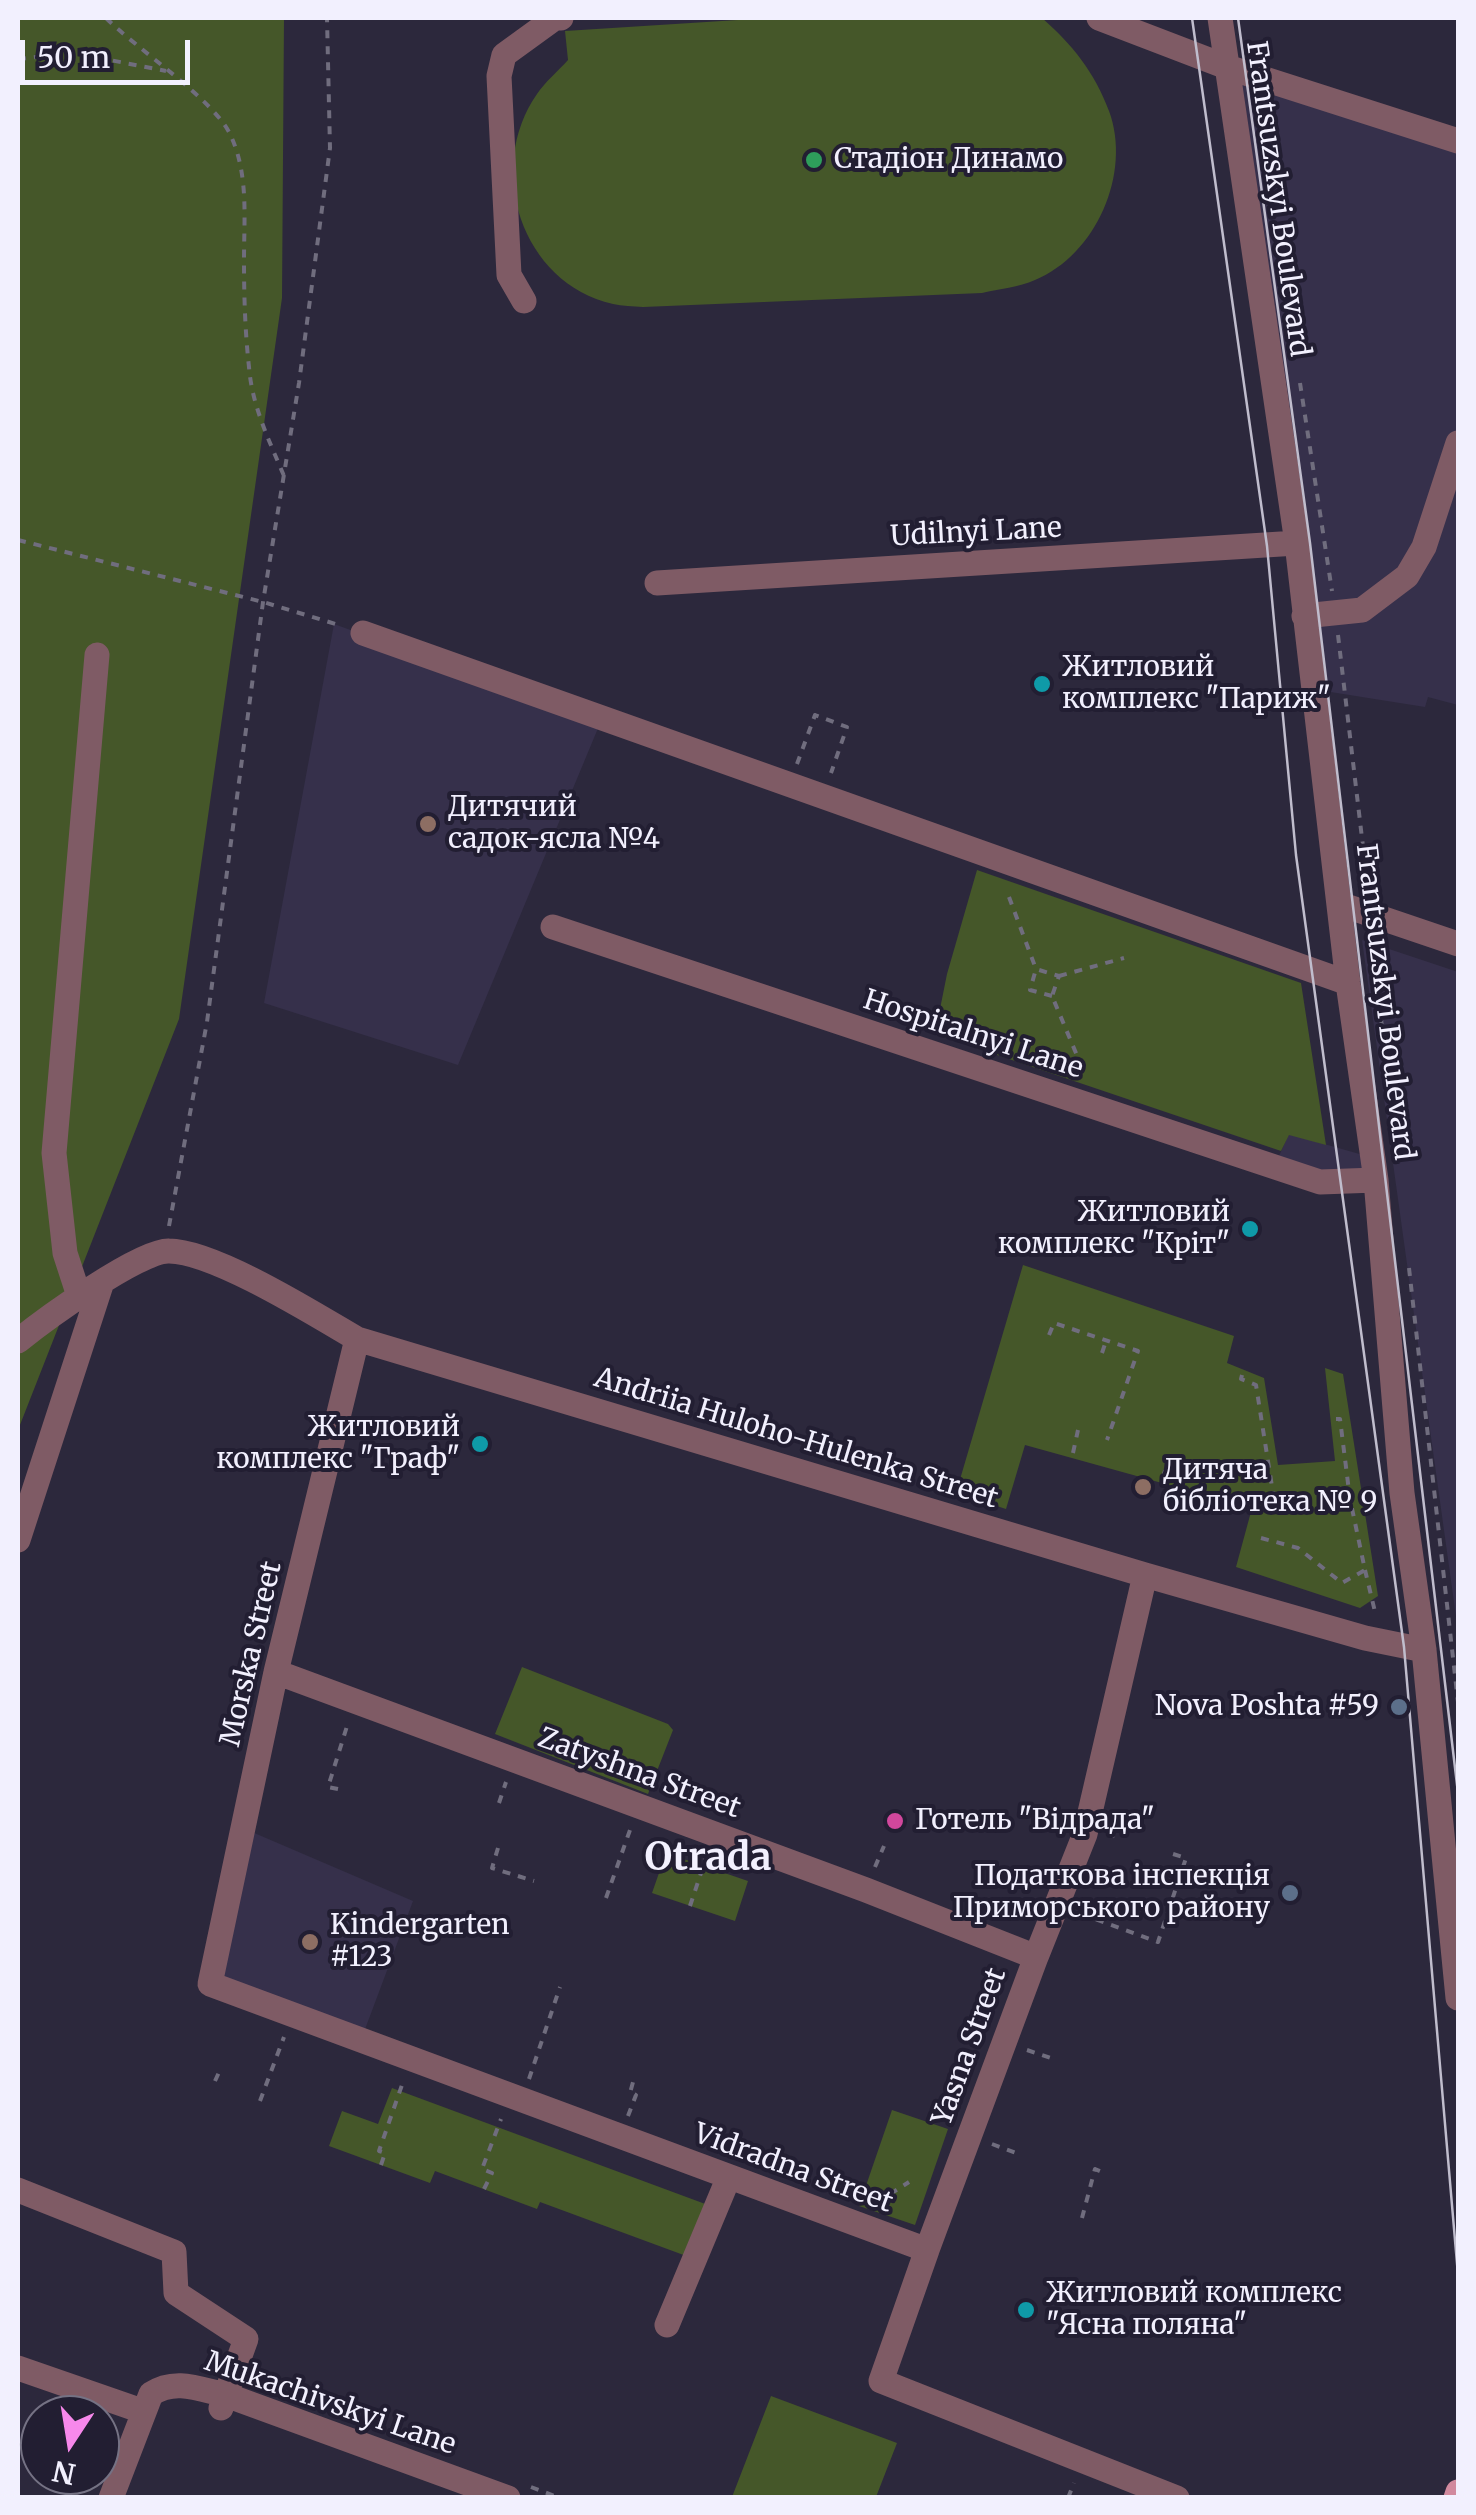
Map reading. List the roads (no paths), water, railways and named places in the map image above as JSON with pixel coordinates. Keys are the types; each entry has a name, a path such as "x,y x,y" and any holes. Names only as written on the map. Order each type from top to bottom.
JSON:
{"street":[{"path":"524,301 508,276 499,76 504,55 560,18"},
{"path":"1100,18 1226,67 1458,141"},
{"name":"Frantsuzskyi Boulevard","path":"1220,18 1298,543 1348,983 1376,1180 1400,1476 1424,1650 1458,1998"},
{"path":"1304,616 1362,610 1407,576 1424,546 1458,443"},
{"name":"Udilnyi Lane","path":"657,583 1298,543"},
{"path":"363,633 1348,983"},
{"path":"79,1296 65,1253 54,1153 97,655"},
{"path":"1340,904 1379,927 1397,925 1458,944"},
{"path":"1379,927 1400,915 1458,932"},
{"name":"Hospitalnyi Lane","path":"553,927 1320,1182 1376,1180"},
{"name":"Andriia Huloho-Hulenka Street","path":"102,1282 165,1250 193,1254 358,1339 730,1462 1364,1638 1424,1650"},
{"path":"18,1340 102,1282"},
{"path":"18,1540 102,1282"},
{"name":"Morska Street","path":"210,1984 276,1672 358,1339"},
{"name":"Yasna Street","path":"927,2250 1085,1834 1145,1576"},
{"name":"Zatyshna Street","path":"276,1672 1036,1957"},
{"name":"Vidradna Street","path":"210,1984 927,2250"},
{"path":"666,2325 728,2179"},
{"path":"18,2190 174,2252 176,2294 246,2338 223,2402"},
{"path":"927,2250 880,2380 1176,2498"},
{"path":"18,2368 142,2411 110,2498"},
{"name":"Mukachivskyi Lane","path":"142,2411 151,2394 165,2385 181,2385 508,2498"}],"tram line":[{"path":"1192,18 1267,546 1296,855 1404,1647 1458,2275"},
{"path":"1238,18 1310,543 1458,1793"}],"place":[{"name":"Стадіон Динамо","path":"814,160"},
{"name":"Житловий комплекс \"Париж\"","path":"1042,684"},
{"name":"Дитячий садок-ясла №4","path":"428,824"},
{"name":"Житловий комплекс \"Кріт\"","path":"1250,1229"},
{"name":"Житловий комплекс \"Граф\"","path":"480,1444"},
{"name":"Дитяча бібліотека № 9","path":"1143,1487"},
{"name":"Nova Poshta #59","path":"1399,1707"},
{"name":"Готель \"Відрада\"","path":"895,1821"},
{"name":"Податкова інспекція Приморського району","path":"1290,1893"},
{"name":"Kindergarten #123","path":"310,1942"},
{"name":"Житловий комплекс \"Ясна поляна\"","path":"1026,2310"}],"district":[{"name":"Otrada","path":"708,1859"}]}
